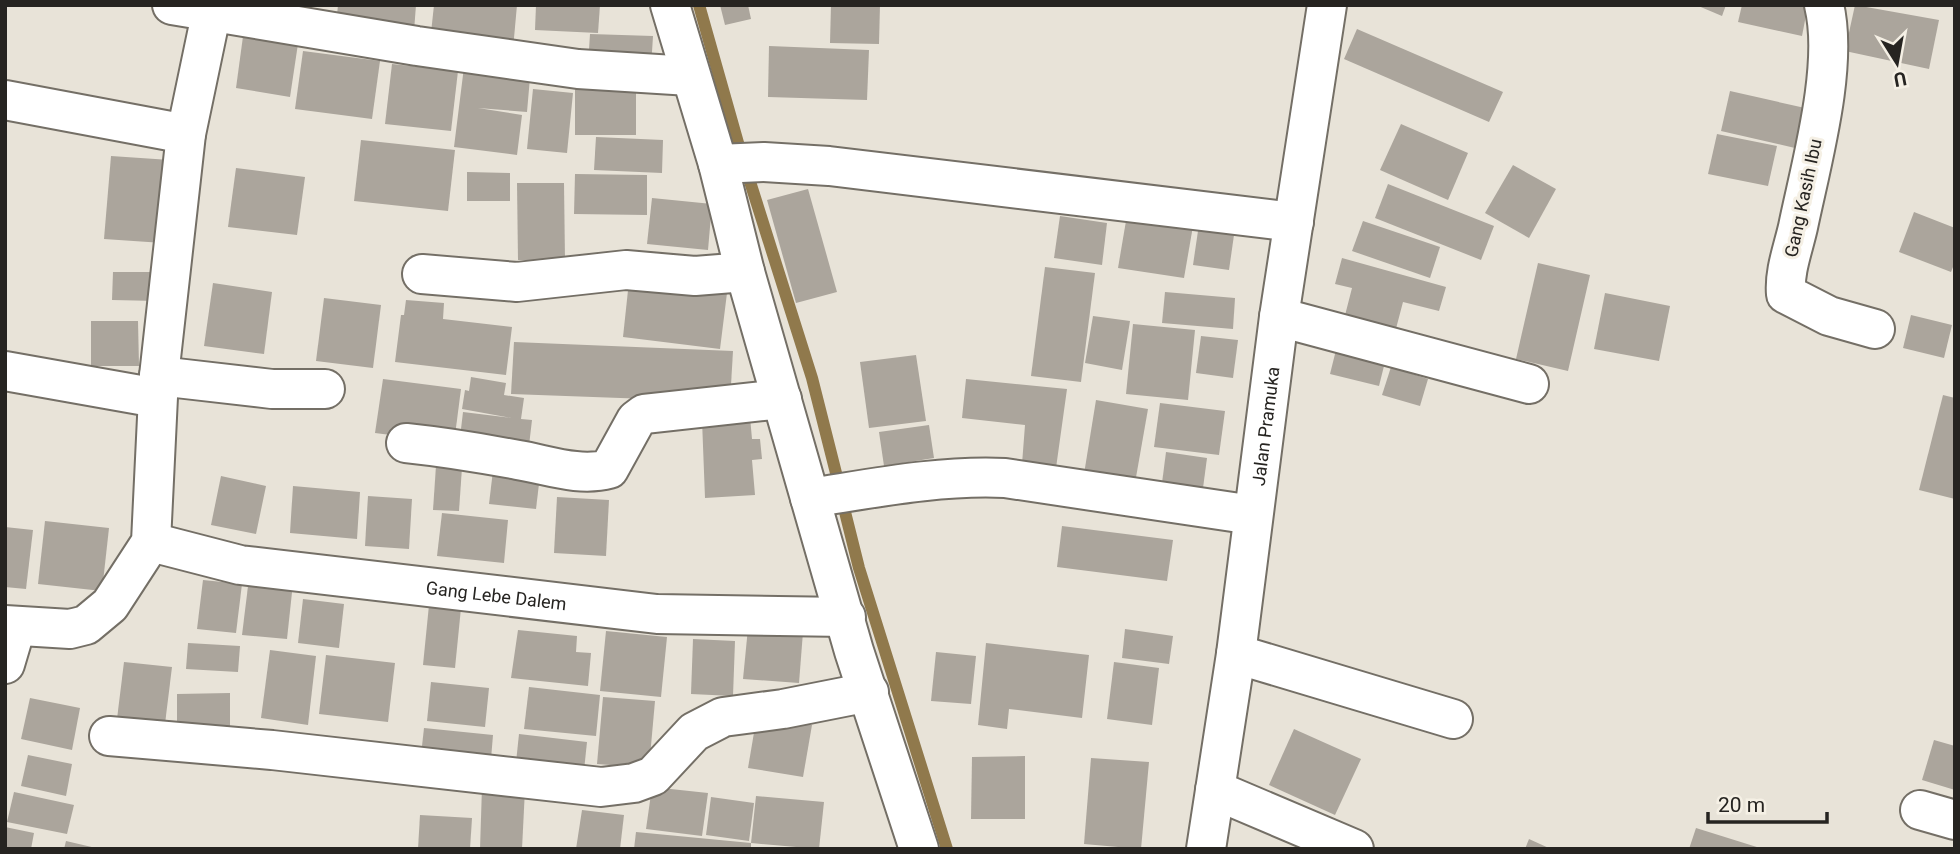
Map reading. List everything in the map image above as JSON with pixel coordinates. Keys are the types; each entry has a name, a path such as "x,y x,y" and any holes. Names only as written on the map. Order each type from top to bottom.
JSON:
{"street":[{"path":"172,5 579,69 690,76"},
{"path":"670,5 719,164 745,272 810,498 919,849"},
{"name":"Jalan Pramuka","path":"1206,849 1236,654 1279,317 1327,5"},
{"name":"Gang Kasih Ibu","path":"1824,5 1829,26 1826,79 1785,280 1786,294 1829,316 1875,329"},
{"path":"5,664 10,626 70,629 86,625 110,605 151,542 158,387 186,134 212,10"},
{"path":"5,100 186,134"},
{"path":"719,164 764,162 829,166 1294,222"},
{"path":"422,274 517,282 626,270 695,276 745,272"},
{"path":"1279,317 1529,384"},
{"path":"5,371 158,387 326,389"},
{"path":"406,443 445,447 574,471 601,471 609,469 636,420 644,414 782,400"},
{"path":"810,498 918,481 972,477 1005,478 1253,515"},
{"name":"Gang Lebe Dalem","path":"151,542 240,565 629,611 846,617"},
{"path":"1236,654 1454,719"},
{"path":"109,736 272,750 601,787 634,783 653,776 694,732 723,717 783,709 869,692"},
{"path":"1215,790 1354,849"}],"building":[{"path":"338,5 416,5 414,31 336,25"},
{"path":"434,5 517,5 513,49 430,42"},
{"path":"536,5 600,5 598,33 535,30"},
{"path":"720,5 748,5 751,19 725,25"},
{"path":"831,5 880,5 879,44 830,43"},
{"path":"1696,5 1726,5 1722,16"},
{"path":"1742,5 1808,5 1802,36 1738,22"},
{"path":"1855,5 1939,20 1929,69 1845,51"},
{"path":"244,29 299,37 290,97 236,88"},
{"path":"1357,29 1503,92 1489,122 1344,59"},
{"path":"590,34 653,36 651,67 588,65"},
{"path":"769,46 869,50 867,100 768,97"},
{"path":"303,51 380,61 372,119 295,109"},
{"path":"465,59 531,66 527,112 478,108 522,115 517,155 454,147"},
{"path":"392,64 458,71 451,131 385,124"},
{"path":"575,83 636,83 636,135 575,135"},
{"path":"533,89 573,93 567,153 527,149"},
{"path":"1730,91 1805,108 1795,148 1721,131"},
{"path":"1401,124 1468,153 1448,200 1380,170"},
{"path":"1717,134 1777,146 1768,186 1708,174"},
{"path":"596,137 663,140 662,173 594,170"},
{"path":"361,140 455,150 448,211 354,201"},
{"path":"111,156 170,160 163,243 104,239"},
{"path":"1513,165 1556,189 1529,238 1485,213"},
{"path":"236,168 305,177 297,235 228,227"},
{"path":"467,172 510,173 510,201 467,201"},
{"path":"575,174 647,175 647,215 574,214"},
{"path":"517,183 564,183 565,260 518,260"},
{"path":"1388,184 1494,226 1481,260 1375,218"},
{"path":"808,189 837,292 796,303 767,200"},
{"path":"652,198 712,204 708,250 647,244"},
{"path":"1914,212 1955,228 1955,262 1951,272 1899,252"},
{"path":"1127,215 1193,226 1184,278 1118,268"},
{"path":"1060,216 1107,223 1102,265 1054,258"},
{"path":"1363,221 1440,247 1430,278 1352,251"},
{"path":"1199,224 1235,228 1229,270 1193,265"},
{"path":"1342,258 1446,287 1439,311 1403,302 1393,340 1342,327 1352,288 1335,284"},
{"path":"1538,263 1590,275 1568,371 1516,359"},
{"path":"1045,267 1095,273 1081,382 1031,376"},
{"path":"113,272 159,272 158,301 112,300"},
{"path":"629,281 727,293 720,349 623,337"},
{"path":"213,283 272,292 264,354 204,346"},
{"path":"1165,292 1235,298 1233,329 1162,323"},
{"path":"1605,293 1670,306 1659,361 1594,349"},
{"path":"324,298 381,305 373,368 316,361"},
{"path":"406,300 444,303 443,319 512,327 506,375 395,362 401,315 404,315"},
{"path":"1911,315 1952,325 1944,358 1903,348"},
{"path":"1093,316 1130,321 1122,370 1085,363"},
{"path":"91,321 138,321 139,366 91,366"},
{"path":"1133,324 1195,330 1188,400 1126,394"},
{"path":"1201,336 1238,340 1233,378 1196,373"},
{"path":"1339,338 1388,350 1379,386 1330,374"},
{"path":"514,342 733,351 730,402 511,394"},
{"path":"916,355 926,421 869,428 860,362"},
{"path":"1391,367 1428,379 1420,406 1382,395"},
{"path":"471,377 506,383 504,395 524,398 521,419 532,420 528,454 459,446 463,412 512,418 462,409 465,390 469,391"},
{"path":"383,379 461,389 454,443 375,433"},
{"path":"966,379 1067,389 1056,468 1022,464 1025,425 962,418"},
{"path":"1943,395 1955,398 1955,499 1919,490"},
{"path":"1096,400 1148,409 1135,483 1084,474"},
{"path":"1160,403 1225,411 1219,455 1154,447"},
{"path":"750,417 752,439 760,439 762,459 752,460 755,495 705,498 702,420"},
{"path":"929,425 934,458 884,466 879,432"},
{"path":"437,451 463,453 459,511 433,510"},
{"path":"1166,452 1207,458 1203,488 1162,483"},
{"path":"494,462 541,467 536,509 489,504"},
{"path":"221,476 266,486 256,534 211,525"},
{"path":"293,486 360,492 357,539 290,533"},
{"path":"368,496 412,499 409,549 365,546"},
{"path":"557,497 609,500 606,556 554,553"},
{"path":"442,513 508,520 504,563 437,556"},
{"path":"45,521 109,528 102,591 38,584"},
{"path":"1062,526 1173,540 1167,581 1057,567"},
{"path":"5,527 33,530 26,589 5,587"},
{"path":"249,578 293,583 287,639 242,635"},
{"path":"203,580 242,584 236,633 197,629"},
{"path":"303,599 344,604 339,648 298,643"},
{"path":"429,605 461,608 455,668 423,665"},
{"path":"748,628 803,632 799,683 743,679"},
{"path":"1125,629 1173,636 1169,664 1122,658"},
{"path":"518,630 577,636 576,652 591,653 588,686 511,678"},
{"path":"606,631 667,637 661,697 600,691"},
{"path":"693,639 735,641 733,696 691,694"},
{"path":"188,643 240,646 238,672 186,669"},
{"path":"986,643 1089,655 1082,718 1009,709 1007,729 978,725"},
{"path":"270,650 316,656 308,725 261,718"},
{"path":"936,652 976,656 971,704 931,701"},
{"path":"326,655 395,663 388,722 319,714"},
{"path":"124,662 172,667 164,732 116,727"},
{"path":"1114,662 1159,668 1152,725 1107,719"},
{"path":"431,682 489,688 485,727 427,721"},
{"path":"529,687 600,695 596,736 524,729"},
{"path":"230,693 230,735 177,736 177,694"},
{"path":"603,697 655,701 649,768 597,764"},
{"path":"30,698 80,708 72,750 21,739"},
{"path":"757,715 812,725 803,777 748,768"},
{"path":"424,728 493,735 490,771 420,764"},
{"path":"1294,729 1361,759 1335,815 1269,785"},
{"path":"519,734 587,742 583,780 515,772"},
{"path":"1934,740 1955,746 1955,790 1922,780"},
{"path":"28,755 72,764 66,796 21,786"},
{"path":"1025,756 1025,819 971,819 972,757"},
{"path":"1091,758 1149,762 1141,849 1084,844"},
{"path":"482,787 525,789 522,849 480,849"},
{"path":"652,787 708,793 702,836 646,829"},
{"path":"14,792 74,805 67,834 7,822"},
{"path":"756,796 824,802 819,849 751,843"},
{"path":"711,797 754,803 749,841 706,835"},
{"path":"582,810 624,815 620,849 576,849"},
{"path":"420,815 472,818 470,849 418,849"},
{"path":"5,827 34,833 31,849 5,849"},
{"path":"1696,828 1760,848 1760,849 1689,849"},
{"path":"636,832 751,843 751,849 634,849"},
{"path":"1529,839 1551,849 1525,849"},
{"path":"66,841 96,848 96,849 64,849"}],"waterway":[{"path":"699,5 740,150"},
{"path":"746,169 812,378 837,477"},
{"path":"842,500 859,568 947,849"}]}
